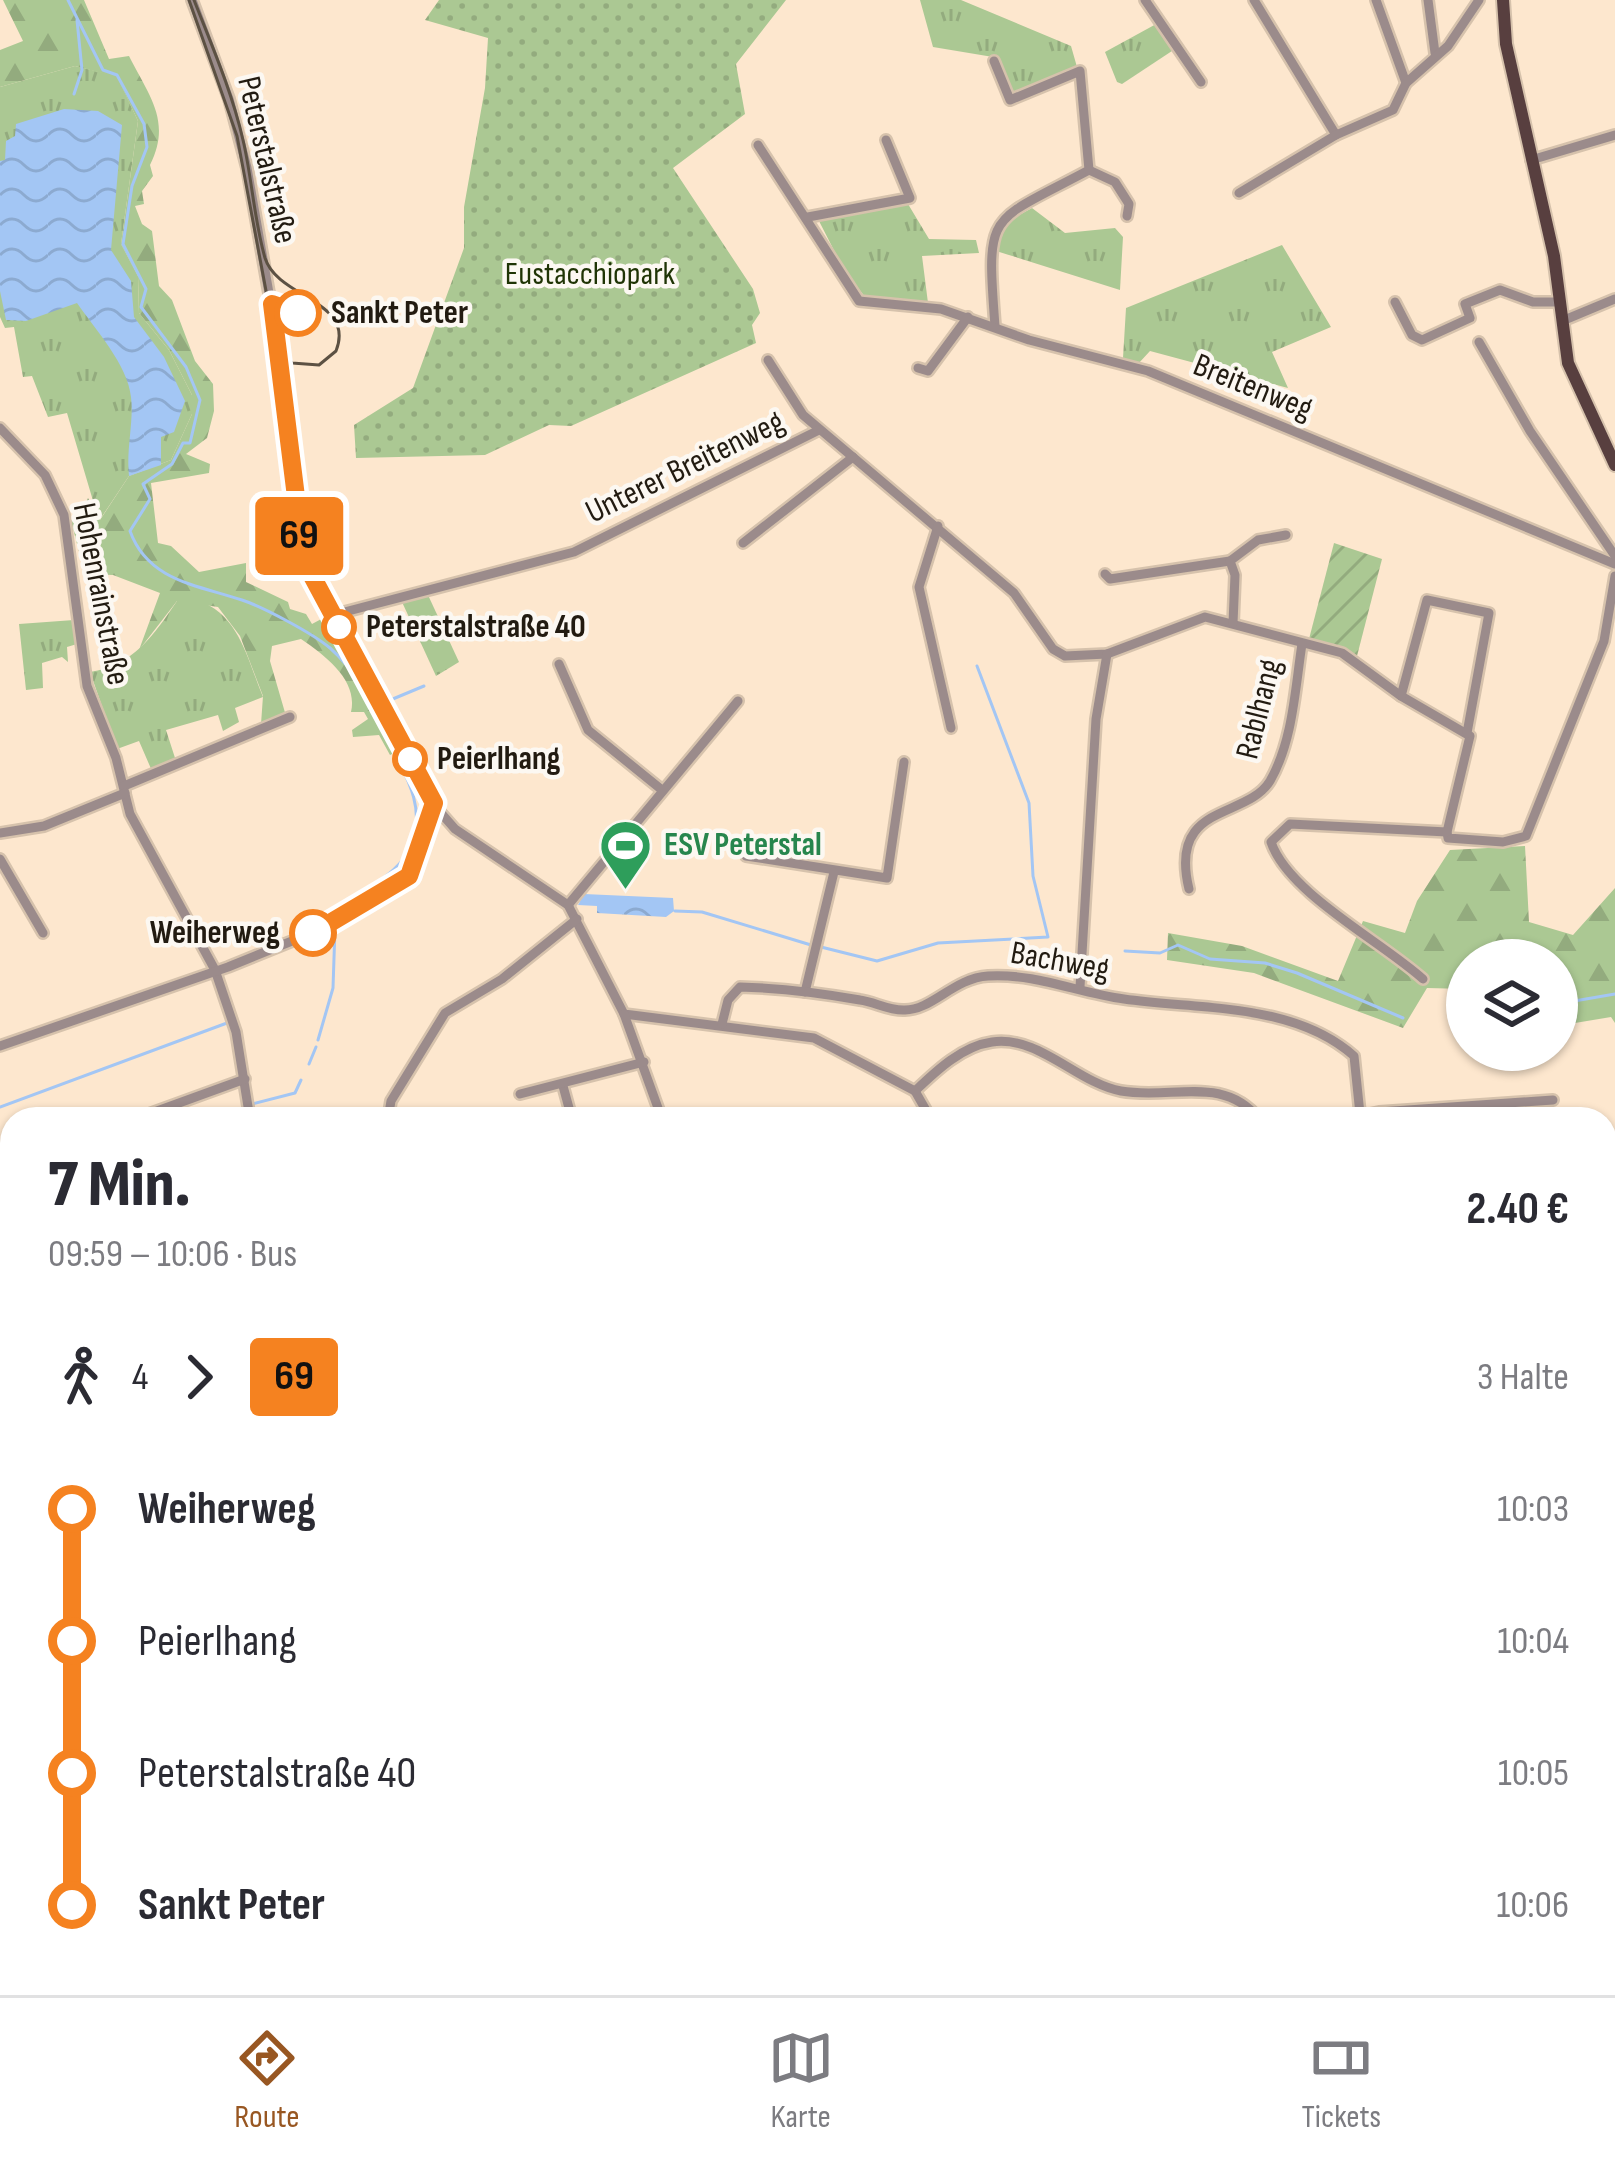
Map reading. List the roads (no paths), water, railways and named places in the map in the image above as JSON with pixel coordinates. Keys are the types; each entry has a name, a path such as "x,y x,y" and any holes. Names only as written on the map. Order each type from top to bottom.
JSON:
{"main road":[{"path":"1503,0 1506,44 1575,386 1609,440 1615,465"}],"street":[{"name":"Peterstalstraße","path":"192,0 239,134 280,350 296,521 311,579 434,803 454,829 568,905 624,1014 658,1107"},
{"path":"1145,0 1201,82"},
{"path":"1254,0 1336,135"},
{"path":"1376,0 1406,83"},
{"path":"1428,0 1435,53"},
{"path":"1239,193 1336,135 1394,110 1406,83 1448,46 1479,0"},
{"path":"994,61 1010,100 1080,71 1089,170"},
{"path":"1532,160 1615,135"},
{"path":"758,145 777,180 808,217 910,198 886,140"},
{"path":"1089,170 1115,182 1129,204 1127,216"},
{"path":"995,326 989,244 1005,215 1089,170"},
{"name":"Breitenweg","path":"808,217 859,301 908,303 968,317 1148,371 1615,560"},
{"path":"1395,302 1412,335 1422,340 1470,318 1465,304 1501,290 1533,302 1559,302"},
{"path":"1562,321 1615,299"},
{"path":"918,368 928,371 936,364 968,317"},
{"name":"Breitenweg","path":"1479,342 1530,431 1615,560"},
{"name":"Unterer Breitenweg","path":"768,360 791,402 819,430 1014,593 1053,649 1065,656 1107,654 1204,617 1342,653 1401,696 1467,734"},
{"name":"Hohenrainstraße","path":"0,428 45,475 64,515 87,686 130,814 215,970 248,1107"},
{"name":"Unterer Breitenweg","path":"333,615 574,552 819,430"},
{"path":"743,543 853,457"},
{"path":"938,526 920,587 951,728"},
{"path":"1105,574 1110,579 1230,561 1258,540 1286,535"},
{"path":"1230,561 1235,575 1233,623"},
{"path":"1401,696 1428,598 1489,613 1462,778 1447,832 1448,838 1465,843 1526,836 1604,641 1615,576"},
{"name":"Rablhang","path":"1189,889 1185,870 1193,837 1211,814 1267,787 1284,751 1302,644"},
{"path":"1080,987 1096,719 1107,654"},
{"path":"559,664 589,730 662,790"},
{"path":"568,905 738,701"},
{"path":"0,833 44,826 290,718"},
{"path":"746,856 886,878 904,762"},
{"path":"0,1046 336,924 409,876 434,803"},
{"path":"1423,979 1299,882 1278,863 1270,842 1290,824 1447,832"},
{"path":"0,860 43,933"},
{"path":"805,992 834,872"},
{"path":"390,1107 445,1013 502,979 577,920"},
{"name":"Bachweg","path":"722,1024 728,1000 740,987 805,992 897,1011 914,1010 953,983 986,976 1080,987 1121,999 1228,1006 1337,1042 1354,1056 1359,1107"},
{"path":"624,1014 814,1037 915,1091 924,1107"},
{"path":"915,1091 964,1051 994,1041 1028,1047 1118,1090 1233,1095 1246,1107"},
{"path":"520,1094 644,1062"},
{"path":"167,1107 245,1079"},
{"path":"563,1086 569,1107"},
{"path":"1460,1107 1553,1100"}],"water":[{"path":"64,109 98,111 122,125 111,250 131,281 134,317 164,357 185,401 174,432 161,437 161,465 129,476 131,397 110,348 77,303 26,321 6,320 0,291 0,161 5,160 6,141 15,136 16,124"},
{"path":"584,894 673,898 674,911 666,917 597,913 597,906 578,905"}],"waterway":[{"path":"68,0 103,70 117,75 144,124 147,147 132,186 123,244 146,289 141,307 186,367 200,400 190,443 183,443 172,464 143,484 150,499 130,531 138,548 161,571 262,608 330,648 366,695 413,795 416,831 405,857 335,919"},
{"path":"74,94 82,70 77,20"},
{"path":"821,947 877,961 938,943 1048,937 1033,876 1029,803 977,666"},
{"path":"388,701 424,686"},
{"path":"675,911 702,912 811,945"},
{"path":"318,1040 333,988 335,928"},
{"path":"1125,951 1160,953 1178,945 1210,959 1265,963 1403,1018"},
{"path":"1578,1000 1615,994"},
{"path":"0,1107 227,1023"},
{"path":"309,1064 316,1047"},
{"path":"252,1104 295,1093 301,1080"}],"tram line":[{"path":"189,0 237,136 276,344 292,363 319,365 336,351 335,321 284,283 265,258 238,122 194,0"}],"place":[{"name":"Sankt Peter","path":"298,313"},
{"name":"Peterstalstraße 40","path":"339,627"},
{"name":"Peierlhang","path":"410,759"},
{"name":"ESV Peterstal","path":"625,891"},
{"name":"Weiherweg","path":"313,933"}],"park label":[{"name":"Eustacchiopark","path":"590,274"}]}
